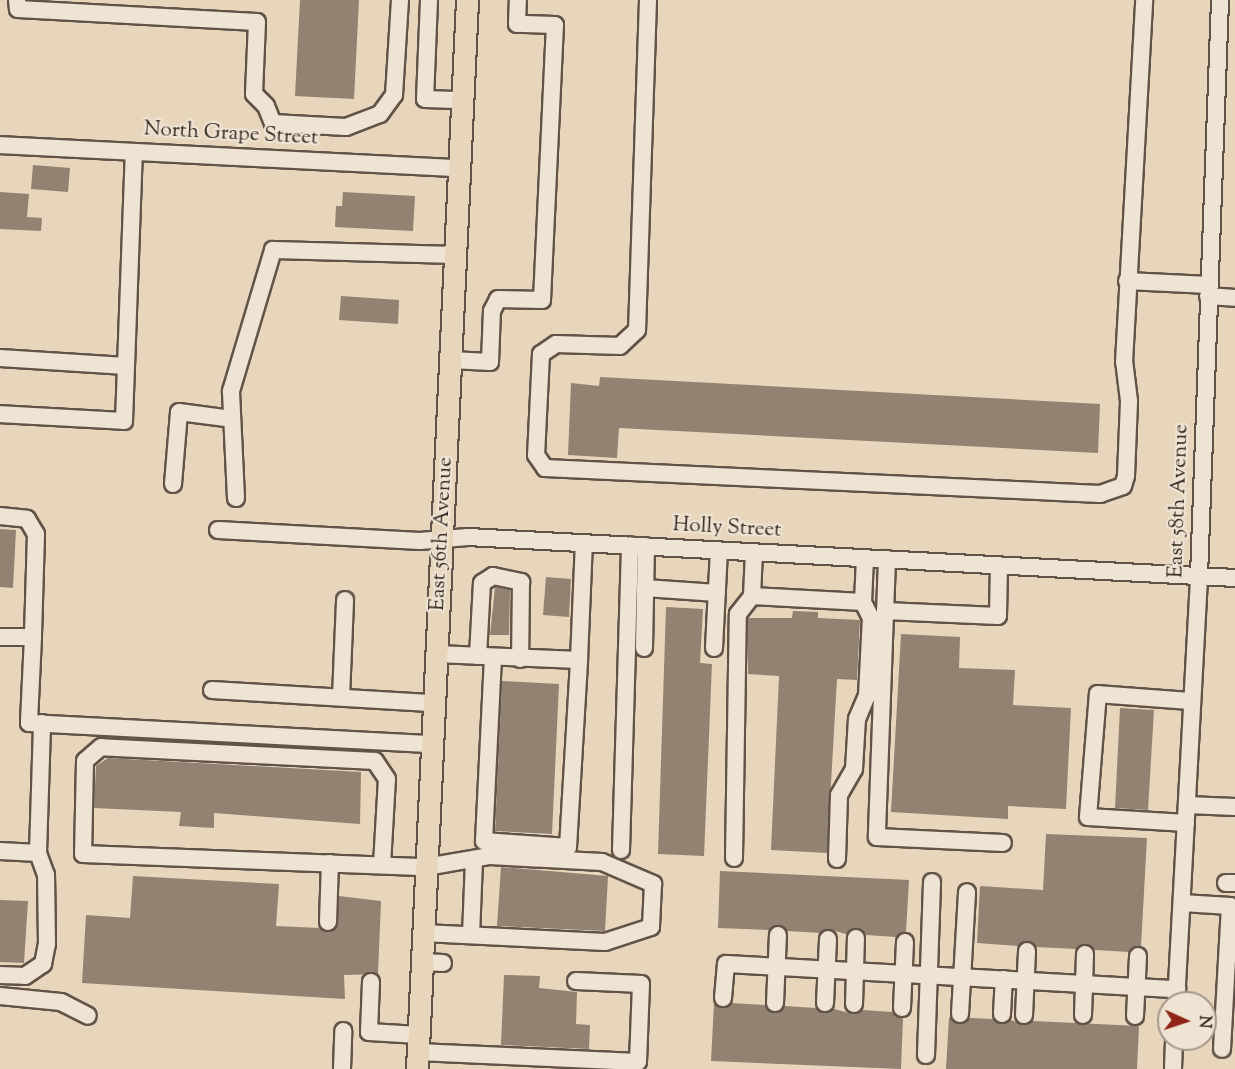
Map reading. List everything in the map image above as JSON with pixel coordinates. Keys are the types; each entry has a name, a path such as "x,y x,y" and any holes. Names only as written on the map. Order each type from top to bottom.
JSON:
{"main road":[{"name":"East 56th Avenue","path":"418,1052 467,0"}],"street":[{"path":"17,0 18,9 257,22 254,94 266,106 273,123 346,127 380,114 394,95 400,0"},
{"path":"429,0 425,99 463,100"},
{"path":"451,360 490,362 492,311 498,299 542,300 555,25 517,24 518,0"},
{"path":"648,0 637,330 620,346 556,344 541,354 536,455 544,468 1112,492 1123,486 1126,476 1127,281 1144,0"},
{"name":"East 58th Avenue","path":"1177,991 1199,576 1220,0"},
{"name":"North Grape Street","path":"0,145 460,168"},
{"path":"0,414 124,421 134,152"},
{"path":"236,498 231,391 273,250 456,255"},
{"path":"1127,281 1208,291 1235,298"},
{"path":"0,358 126,366"},
{"path":"173,484 179,412 232,419"},
{"path":"0,516 27,519 36,534 29,723 432,744"},
{"name":"Holly Street","path":"218,530 420,542 441,537 584,543 1235,578"},
{"path":"520,659 523,588 516,578 493,576 482,583 485,657 484,841 568,847 584,543"},
{"path":"638,546 645,588 644,648"},
{"path":"621,850 638,546"},
{"path":"714,648 719,550"},
{"path":"734,858 738,614 752,596 754,552"},
{"path":"837,859 840,795 854,769 857,719 867,696 871,618 862,602 865,558"},
{"path":"887,559 877,837 1003,843"},
{"path":"885,611 998,616 999,565"},
{"path":"645,588 717,593"},
{"path":"752,596 862,602"},
{"path":"341,697 345,600"},
{"path":"0,637 33,638"},
{"path":"436,654 579,660"},
{"path":"212,690 434,703"},
{"path":"1186,823 1088,817 1098,694 1192,701"},
{"path":"0,975 25,976 43,964 47,944 46,875 38,853 42,723"},
{"path":"382,865 387,779 375,761 101,747 85,761 83,854 426,867 490,856 602,862 653,884 651,927 605,942 423,933"},
{"path":"1187,805 1235,807"},
{"path":"0,851 38,853"},
{"path":"471,935 474,860"},
{"path":"328,922 330,863"},
{"path":"926,1055 932,882"},
{"path":"960,1014 967,892"},
{"path":"1182,903 1232,906 1222,1049"},
{"path":"775,1003 778,935"},
{"path":"854,1004 856,938"},
{"path":"825,1003 828,939"},
{"path":"902,1008 905,942"},
{"path":"1024,1015 1027,951"},
{"path":"1083,1015 1085,954"},
{"path":"1135,1016 1138,956"},
{"path":"422,962 443,963"},
{"path":"723,998 726,964 1136,987 1157,992"},
{"path":"1002,1014 1004,979"},
{"path":"371,982 369,1032 418,1052 638,1062 641,984 576,981"},
{"path":"0,996 61,1002 88,1016"},
{"path":"342,1069 343,1031"},
{"path":"1173,1069 1174,1051"}],"building":[{"path":"300,0 359,0 354,99 295,96"},
{"path":"33,165 70,168 68,192 31,189"},
{"path":"0,192 29,194 27,217 42,218 41,231 0,229"},
{"path":"343,192 415,196 413,231 335,227 336,206 342,206"},
{"path":"341,296 399,300 398,324 339,320"},
{"path":"600,377 1100,404 1098,453 619,428 617,458 568,455 571,383 599,386"},
{"path":"0,529 16,530 13,588 0,587"},
{"path":"546,577 571,579 569,617 543,615"},
{"path":"495,587 510,590 509,635 490,635"},
{"path":"666,607 703,609 700,663 712,664 704,856 658,854"},
{"path":"793,611 818,612 818,618 860,620 857,680 837,679 827,853 771,850 779,676 748,674 748,618 792,618"},
{"path":"901,634 960,637 959,668 1015,670 1013,705 1071,708 1066,809 1008,806 1008,819 891,812"},
{"path":"502,681 559,684 552,834 495,831"},
{"path":"1120,708 1154,710 1148,810 1115,808"},
{"path":"108,758 361,772 360,824 214,813 214,828 179,826 181,812 94,808 96,766"},
{"path":"1046,834 1147,838 1141,946 1129,952 1095,950 1086,944 1076,949 1036,947 1028,941 1018,946 977,943 980,886 1043,890"},
{"path":"501,867 608,876 605,931 497,926"},
{"path":"720,871 909,880 906,932 896,937 866,935 857,928 846,934 828,929 820,933 788,931 778,925 769,930 718,928"},
{"path":"133,876 279,884 276,926 320,928 327,932 337,927 339,896 381,901 378,974 344,975 345,999 82,983 86,915 130,918"},
{"path":"0,900 28,901 24,963 0,962"},
{"path":"504,975 540,976 539,988 577,992 576,1024 590,1025 589,1049 501,1045"},
{"path":"714,1003 723,1008 732,1003 765,1005 775,1013 785,1006 816,1008 824,1013 834,1009 853,1014 863,1010 892,1012 903,1018 901,1069 711,1061"},
{"path":"949,1017 960,1024 970,1018 993,1019 1002,1024 1011,1020 1024,1025 1033,1021 1139,1026 1137,1069 946,1069"}]}
